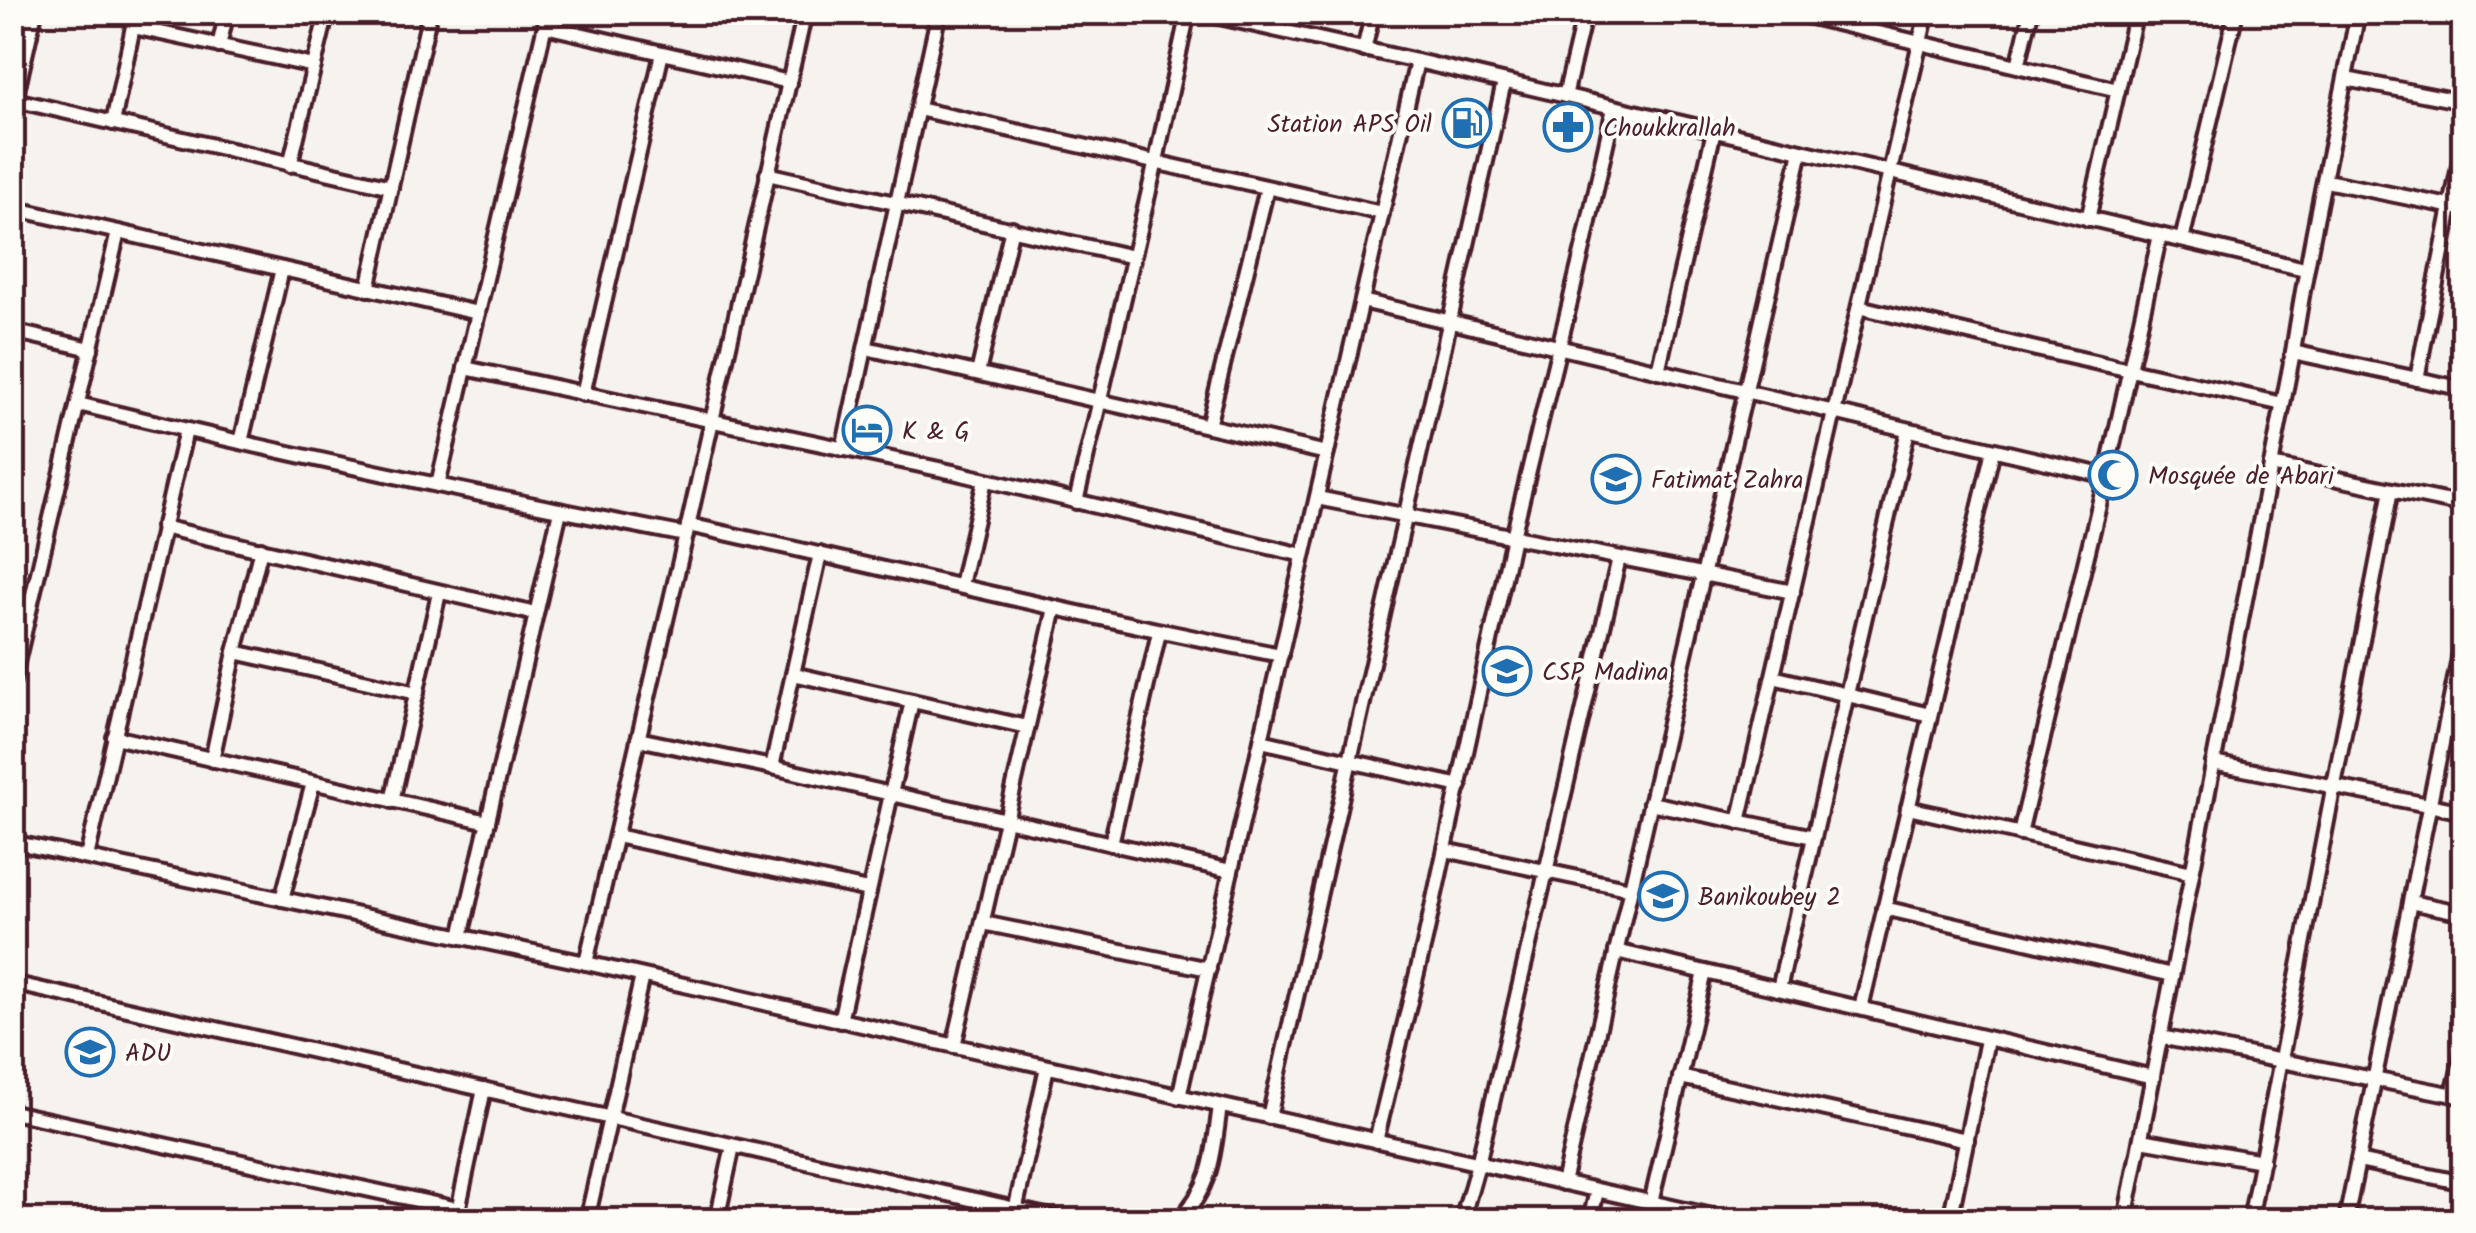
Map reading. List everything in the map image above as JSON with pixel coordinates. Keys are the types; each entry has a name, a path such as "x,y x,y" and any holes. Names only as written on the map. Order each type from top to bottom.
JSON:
{"street":[{"path":"35,12 14,106 113,123 392,188"},
{"path":"219,46 227,12"},
{"path":"290,165 326,12"},
{"path":"368,289 430,12"},
{"path":"586,964 805,12"},
{"path":"843,449 939,12"},
{"path":"1076,502 1188,12"},
{"path":"1197,12 2305,269"},
{"path":"1262,27 1266,12"},
{"path":"1364,50 1373,12"},
{"path":"1565,96 1585,12"},
{"path":"1790,12 2118,90"},
{"path":"1740,822 1927,12"},
{"path":"2018,66 2030,12"},
{"path":"2088,218 2136,12"},
{"path":"2182,240 2236,12"},
{"path":"2125,1220 2293,352 2305,269 2358,12"},
{"path":"438,485 546,19 662,54 788,82"},
{"path":"113,123 135,20 219,46 314,66"},
{"path":"583,394 662,54"},
{"path":"1179,1097 1417,62"},
{"path":"2346,79 2464,102"},
{"path":"1269,1117 1504,82"},
{"path":"1376,1141 1614,108"},
{"path":"918,109 1382,213"},
{"path":"1658,371 1714,131"},
{"path":"2417,379 2457,208 2464,141"},
{"path":"1563,1183 1801,151"},
{"path":"768,174 1133,258"},
{"path":"2326,181 2457,208"},
{"path":"1208,426 1267,188"},
{"path":"12,208 478,313"},
{"path":"978,373 1012,228"},
{"path":"12,684 118,232"},
{"path":"2020,834 2160,235"},
{"path":"241,442 282,269"},
{"path":"1362,301 2106,476"},
{"path":"1858,307 2283,404"},
{"path":"12,331 91,349"},
{"path":"866,348 1327,453"},
{"path":"2293,352 2464,389"},
{"path":"465,368 985,480 1303,556"},
{"path":"78,404 560,511 820,554 1160,632 1280,655"},
{"path":"86,857 186,430"},
{"path":"1779,989 1908,430"},
{"path":"1861,1008 1993,450"},
{"path":"2271,465 2464,505"},
{"path":"961,585 985,480"},
{"path":"2250,1220 2392,490"},
{"path":"1316,498 1792,592"},
{"path":"461,937 560,511"},
{"path":"162,527 536,614"},
{"path":"212,760 261,549"},
{"path":"772,767 820,554"},
{"path":"1462,1220 1618,558"},
{"path":"392,801 440,592"},
{"path":"954,1046 1054,608"},
{"path":"1110,844 1160,632"},
{"path":"2346,1220 2429,805 2456,707 2464,634"},
{"path":"235,652 416,692"},
{"path":"793,674 1027,727"},
{"path":"1773,677 1930,715"},
{"path":"840,1021 912,701"},
{"path":"114,738 488,822"},
{"path":"638,740 1231,871"},
{"path":"1261,740 1460,786"},
{"path":"2213,763 2464,812"},
{"path":"282,899 313,783"},
{"path":"1650,804 1814,837"},
{"path":"1908,808 2192,874"},
{"path":"616,836 868,890"},
{"path":"12,842 642,976 1722,1220"},
{"path":"1445,850 1630,889"},
{"path":"2410,902 2464,913"},
{"path":"1884,908 2172,975"},
{"path":"983,923 1209,969"},
{"path":"1616,951 2153,1077"},
{"path":"1651,1203 1705,972"},
{"path":"587,1220 642,976"},
{"path":"12,984 733,1146 1014,1215 1064,1220"},
{"path":"2160,1037 2458,1096 2464,1048"},
{"path":"1950,1220 1987,1040"},
{"path":"1014,1215 1046,1067"},
{"path":"1680,1077 1966,1140"},
{"path":"12,1112 457,1215 484,1089"},
{"path":"1178,1220 1194,1204 1210,1172 1220,1106"},
{"path":"2140,1140 2262,1160"},
{"path":"717,1220 733,1146"},
{"path":"2358,1161 2464,1183"},
{"path":"1590,1220 1597,1190"}],"place":[{"name":"Station APS Oil","path":"1467,123"},
{"name":"Choukkrallah","path":"1568,127"},
{"name":"K & G","path":"867,430"},
{"name":"Mosquée de Abari","path":"2113,475"},
{"name":"Fatimat Zahra","path":"1616,479"},
{"name":"CSP Madina","path":"1507,671"},
{"name":"Banikoubey 2","path":"1663,896"},
{"name":"ADU","path":"90,1052"}]}
